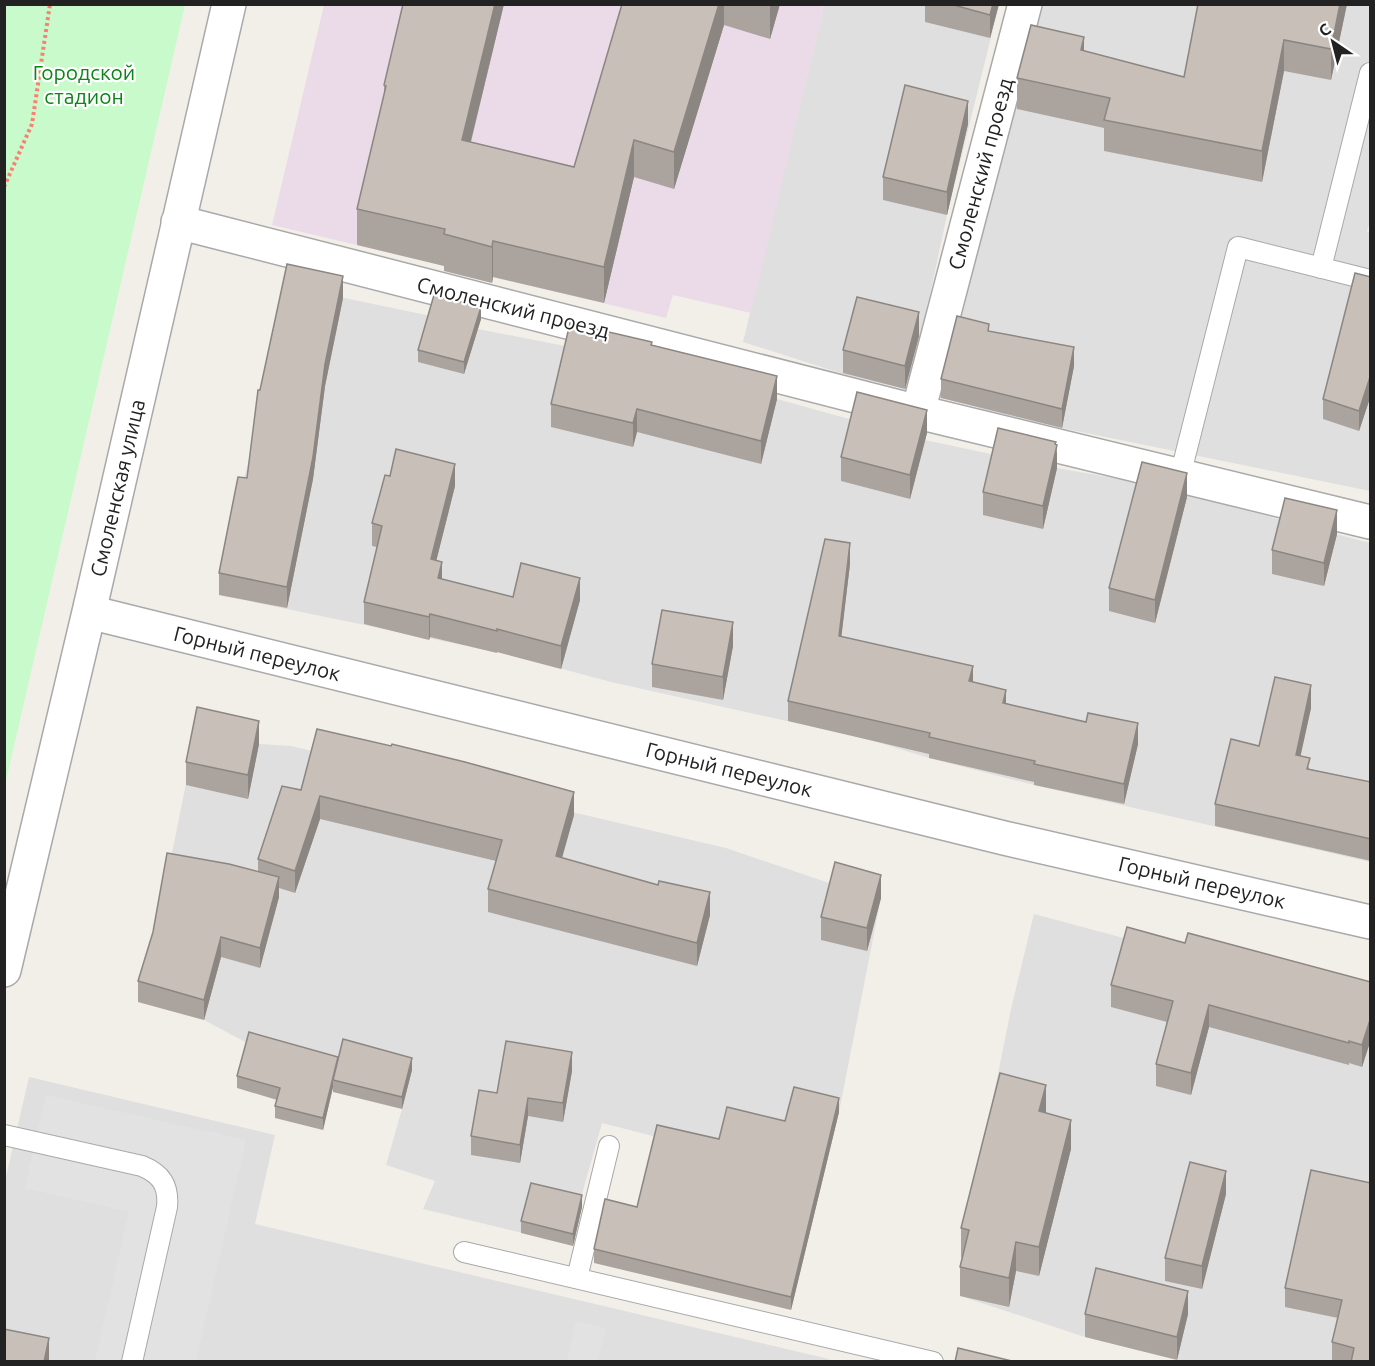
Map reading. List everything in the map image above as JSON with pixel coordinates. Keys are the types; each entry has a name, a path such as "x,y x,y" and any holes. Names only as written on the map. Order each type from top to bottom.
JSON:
{"street":[{"name":"Смоленская улица","path":"4,970 229,4"},
{"name":"Смоленский проезд","path":"918,412 1025,4"},
{"name":"Смоленский проезд","path":"178,222 918,412 1371,522"},
{"name":"Горный переулок","path":"89,612 1004,838 1371,922"}],"lane":[{"path":"1321,267 1371,73"},
{"path":"1180,476 1238,247 1371,280"},
{"path":"4,1135 141,1166 154,1171 164,1182 168,1193 167,1207 132,1362"},
{"path":"577,1278 609,1146"},
{"path":"464,1252 933,1362"}],"path":[{"path":"4,187 32,124 50,4"}],"shaded area":[{"path":"324,5 824,5 751,313 673,295 666,318 272,225"},
{"path":"824,5 999,5 947,215 908,390 843,374 743,342"},
{"path":"1042,5 1370,5 1370,220 1367,232 1370,233 1370,491 997,415 940,398 1025,55"},
{"path":"287,286 570,347 777,399 925,440 1057,468 1142,483 1370,543 1370,862 1034,785 929,758 867,739 611,682 506,654 219,595 238,498 254,443"},
{"path":"197,730 260,744 291,746 726,848 881,898 839,1112 785,1135 719,1153 602,1123 568,1244 423,1209 435,1181 386,1165 402,1109 339,1070 249,1044 204,1020 138,1002 148,970"},
{"path":"1034,914 1370,1004 1370,1361 1183,1361 1085,1337 960,1296 961,1257 1011,1009"},
{"path":"29,1077 275,1135 255,1224 829,1359 829,1362 5,1362 5,1181"},
{"path":"46,1095 246,1140 196,1361 95,1361 129,1212 25,1188"},
{"path":"576,1321 606,1328 598,1361 567,1361"}],"green space":[{"name":"Городской стадион","path":"4,5 185,5 5,785"}],"building":[{"path":"403,4 495,4 462,140 574,167 622,4 719,4 674,152 634,140 604,267 493,241 492,247 444,234 445,229 357,209"},
{"path":"950,4 993,4 990,15"},
{"path":"1198,4 1340,4 1331,49 1284,40 1262,151 1104,120 1110,98 1017,78 1031,25 1084,37 1081,50 1184,77"},
{"path":"905,85 968,101 947,192 883,177"},
{"path":"287,264 343,276 325,364 313,457 287,587 219,573 238,477 247,478 258,390 260,390"},
{"path":"1355,273 1371,277 1371,374 1359,411 1323,399"},
{"path":"434,295 481,307 464,362 418,350"},
{"path":"857,297 919,312 905,366 843,350"},
{"path":"957,316 989,324 988,331 1074,347 1062,409 941,379"},
{"path":"570,323 652,342 651,345 777,376 761,441 637,409 633,423 551,404"},
{"path":"857,392 927,410 910,475 841,457"},
{"path":"998,428 1056,442 1043,506 983,492"},
{"path":"396,449 455,464 431,559 442,562 438,578 513,597 521,563 580,578 561,646 430,614 429,617 364,602 382,526 372,523 385,475 390,476"},
{"path":"1142,462 1187,473 1155,600 1109,588"},
{"path":"1285,498 1337,510 1324,563 1272,550"},
{"path":"825,539 850,543 839,636 973,666 969,681 1006,690 1003,703 1086,722 1088,713 1138,723 1124,784 929,737 930,733 788,701"},
{"path":"662,610 733,622 723,677 652,664"},
{"path":"1275,677 1311,685 1296,755 1310,758 1307,769 1371,782 1371,839 1215,804 1231,739 1259,746"},
{"path":"197,707 259,721 248,775 186,762"},
{"path":"317,729 391,746 392,744 574,792 556,856 658,885 659,881 710,892 697,943 488,889 502,840 320,796 295,871 258,859 282,786 301,790"},
{"path":"167,853 229,864 279,877 260,948 221,937 204,1000 138,981 153,932"},
{"path":"835,862 881,875 867,928 821,917"},
{"path":"1127,927 1185,943 1188,933 1371,982 1371,1017 1362,1045 1209,1005 1191,1073 1156,1064 1173,1001 1111,985"},
{"path":"249,1032 338,1057 323,1118 275,1106 280,1088 237,1076"},
{"path":"343,1039 412,1058 402,1097 333,1080"},
{"path":"506,1041 572,1052 563,1103 528,1098 520,1145 471,1136 479,1090 497,1093"},
{"path":"1000,1073 1046,1085 1039,1111 1071,1120 1039,1247 1016,1242 1009,1278 960,1267 969,1230 961,1228"},
{"path":"794,1087 839,1098 791,1297 594,1249 605,1199 637,1207 657,1125 719,1139 727,1107 785,1121"},
{"path":"1190,1162 1226,1171 1202,1266 1165,1258"},
{"path":"1311,1170 1371,1183 1371,1362 1351,1362 1354,1348 1332,1342 1342,1300 1285,1288"},
{"path":"531,1183 582,1195 573,1234 521,1221"},
{"path":"1096,1268 1188,1291 1177,1337 1085,1314"},
{"path":"4,1329 49,1338 44,1362 4,1362"},
{"path":"958,1348 1016,1362 955,1362"}]}
